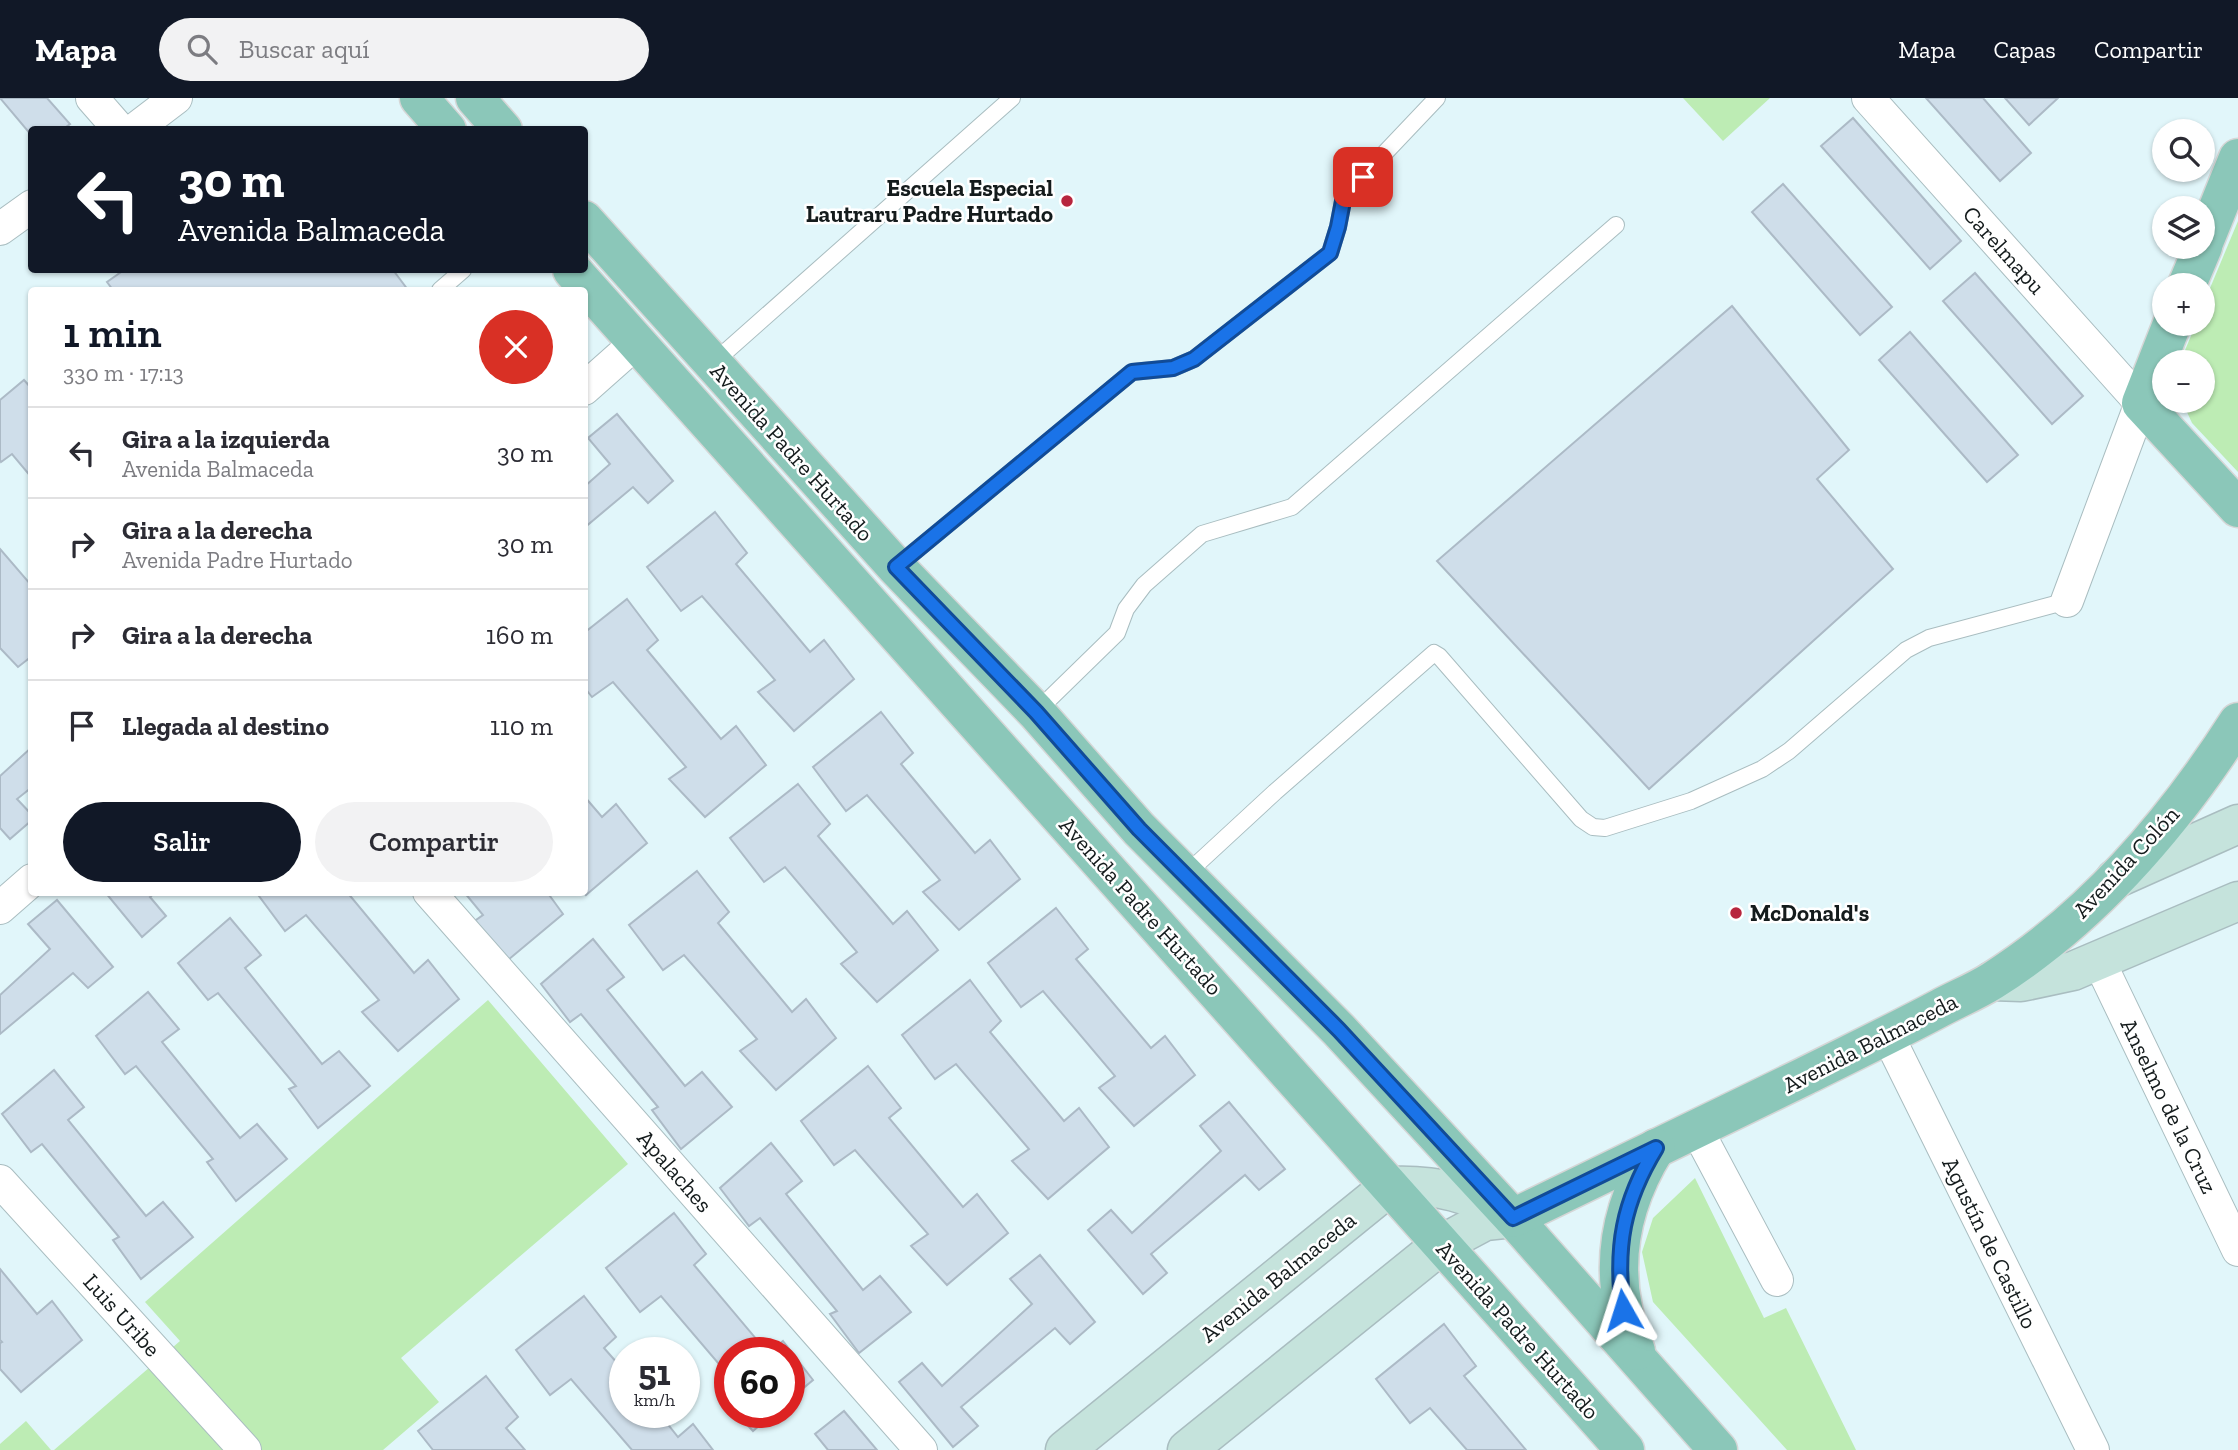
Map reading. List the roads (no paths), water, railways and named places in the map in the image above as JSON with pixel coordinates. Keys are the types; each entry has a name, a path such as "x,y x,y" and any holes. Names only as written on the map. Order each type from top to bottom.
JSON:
{"main road":[{"path":"419,98 444,126"},
{"path":"2215,216 2238,158"},
{"name":"Avenida Padre Hurtado","path":"588,224 896,567 1036,712 1139,829 1339,1030 1513,1218 1718,1450"},
{"name":"Avenida Padre Hurtado","path":"575,273 588,287"},
{"name":"Avenida Padre Hurtado","path":"588,287 1625,1450"},
{"path":"2167,336 2141,402 2238,508"},
{"name":"Avenida Colón","path":"1992,981 2066,924 2115,879 2156,835 2193,788 2238,722"},
{"name":"Avenida Balmaceda","path":"1513,1218 1888,1036 1992,981"},
{"path":"1641,1363 1623,1310 1619,1283 1619,1253 1630,1197 1656,1148"}],"street":[{"path":"92,98 116,126"},
{"path":"139,126 176,98"},
{"name":"Carelmapu","path":"1868,98 2141,402"},
{"path":"0,229 28,209"},
{"path":"588,386 638,342"},
{"path":"2067,601 2141,402"},
{"path":"2115,879 2238,824"},
{"path":"0,908 28,884"},
{"name":"Apalaches","path":"433,896 921,1450"},
{"name":"Avenida Balmaceda","path":"1992,981 2021,982 2073,971 2238,901"},
{"name":"Anselmo de la Cruz","path":"2099,961 2238,1250"},
{"name":"Agustín de Castillo","path":"1888,1036 2093,1450"},
{"path":"1696,1128 1777,1280"},
{"name":"Luis Uribe","path":"0,1181 245,1450"},
{"path":"1390,1186 1416,1185 1466,1194 1513,1218"},
{"name":"Avenida Balmaceda","path":"1065,1450 1390,1186"},
{"name":"Avenida Balmaceda","path":"1187,1450 1442,1244 1485,1221 1513,1218"}],"lane":[{"path":"713,363 1013,98"},
{"path":"896,567 1132,372 1173,368 1194,359 1330,253 1344,196 1437,98"},
{"path":"1036,712 1117,633 1126,609 1144,585 1202,534 1292,507 1616,225"},
{"path":"443,287 460,273"},
{"path":"1184,876 1275,792 1434,653 1581,819 1593,827 1605,828 1691,801 1762,769 1789,751 1906,650 1929,638 2067,601"}],"place":[{"name":"Escuela Especial Lautraru Padre Hurtado","path":"1067,201"},
{"name":"McDonald's","path":"1736,913"}]}
